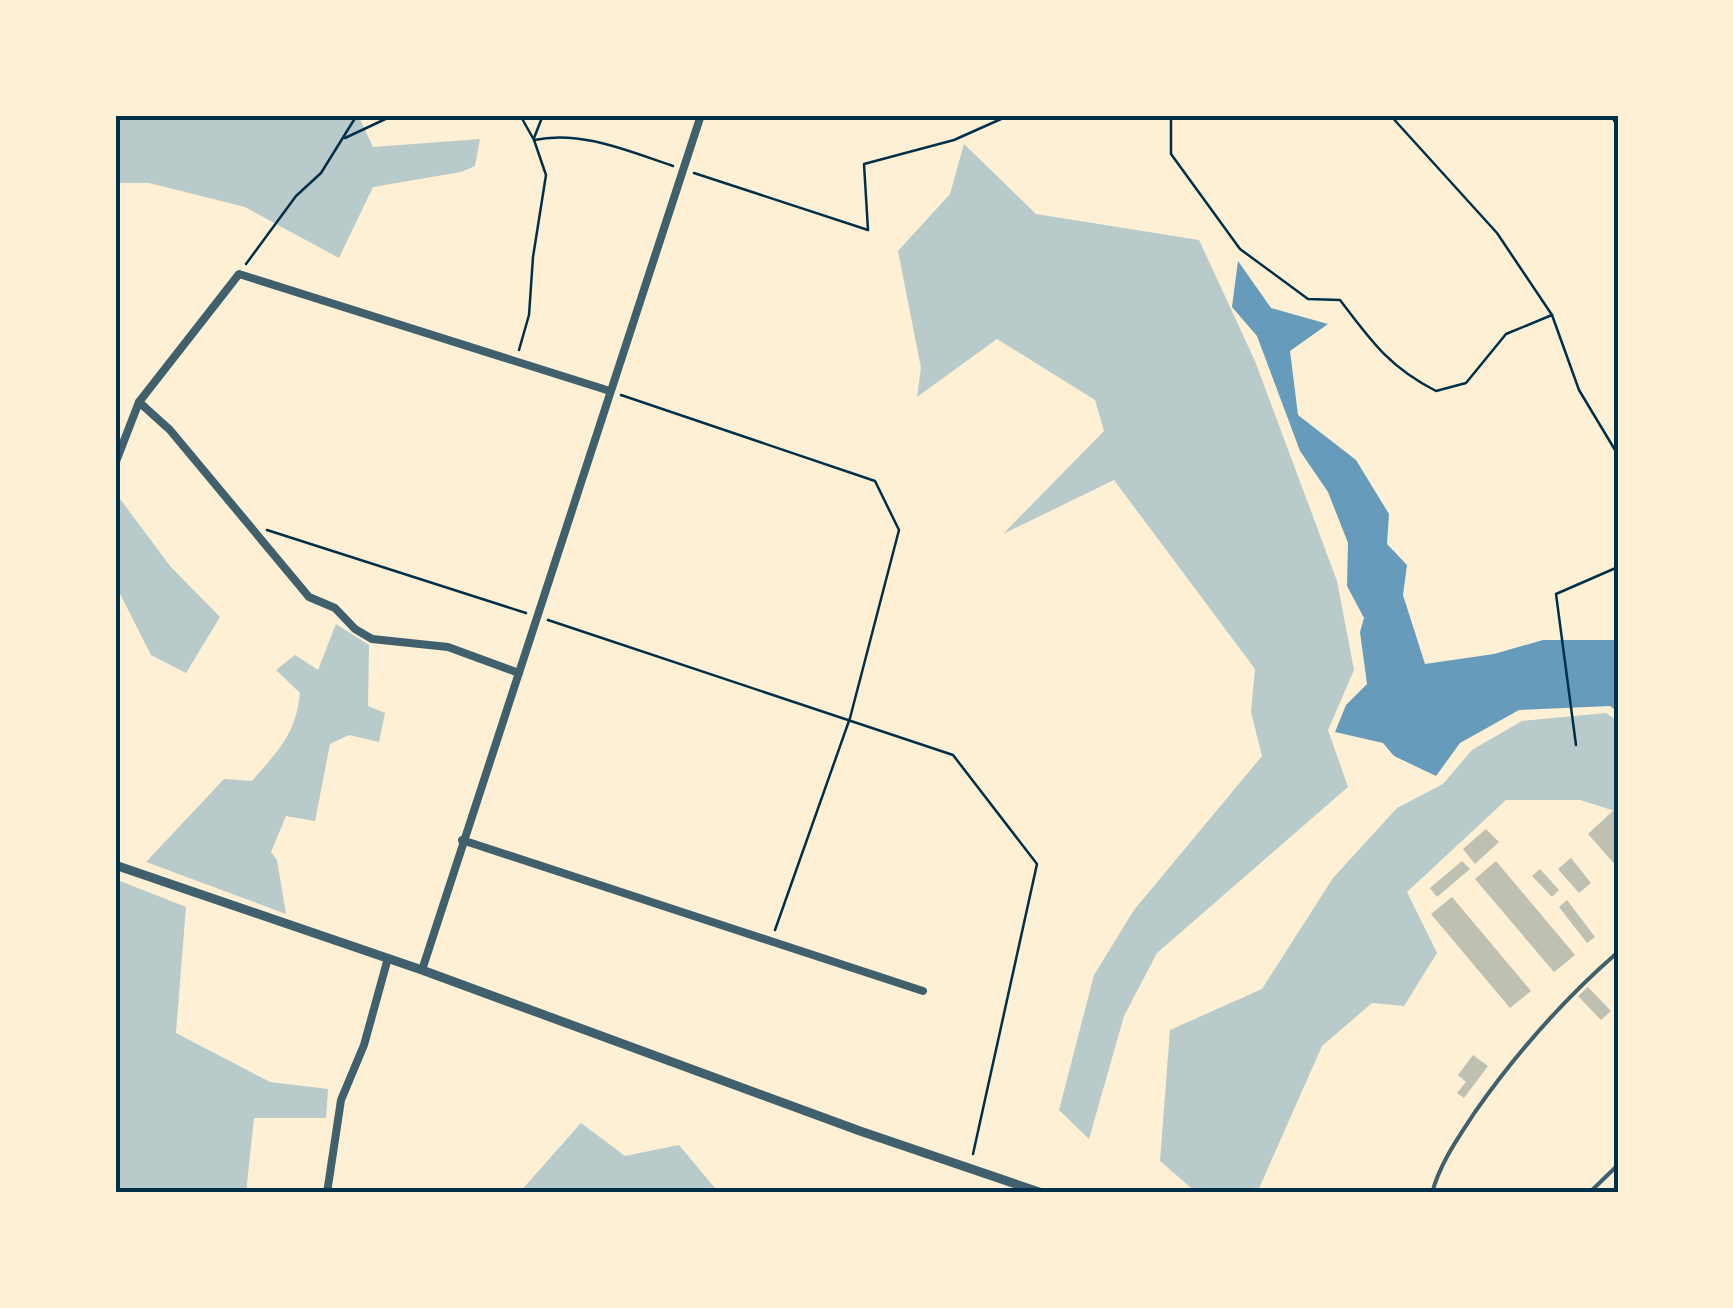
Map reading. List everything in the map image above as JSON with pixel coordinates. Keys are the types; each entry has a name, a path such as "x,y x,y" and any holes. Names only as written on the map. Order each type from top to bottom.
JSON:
{"street":[{"path":"422,970 701,115"},
{"path":"115,464 139,402 239,274 610,391"},
{"path":"139,402 170,430 309,597 335,608 372,639 448,647 519,673"},
{"path":"462,840 923,991"},
{"path":"115,865 422,970 860,1131 1042,1193"},
{"path":"326,1193 341,1100 364,1046 388,958"}],"lane":[{"path":"1432,1193 1445,1158 1508,1066 1539,1028 1618,952"},
{"path":"1589,1193 1618,1165"}],"path":[{"path":"239,274 296,196 321,173 357,115"},
{"path":"344,138 394,115"},
{"path":"516,360 528,315 546,176 534,140 520,115"},
{"path":"534,140 543,115"},
{"path":"534,140 556,135 600,142 868,230 864,164 954,140 1010,115"},
{"path":"1170,115 1171,154 1240,249 1308,299 1340,300 1372,344 1405,375 1436,391 1466,383 1506,334 1552,315"},
{"path":"1390,115 1497,233 1552,315 1579,390 1618,455"},
{"path":"1611,115 1618,128"},
{"path":"610,391 874,481 900,530 850,718 772,941"},
{"path":"252,525 953,754 1037,864 970,1167"},
{"path":"1576,744 1556,594 1618,567"}],"shaded area":[{"path":"115,115 358,115 373,147 480,139 475,166 461,172 373,187 339,258 245,207 149,183 115,183"},
{"path":"964,144 1036,214 1199,240 1255,361 1337,581 1354,670 1328,730 1348,787 1157,953 1124,1016 1089,1139 1059,1110 1094,975 1134,910 1262,756 1251,712 1255,669 1114,480 1003,534 1104,431 1095,400 997,339 917,397 921,368 898,251 950,194"},
{"path":"115,492 170,566 220,617 186,673 151,655 115,584"},
{"path":"336,624 369,645 368,706 385,713 379,742 349,735 330,744 315,821 286,816 271,852 277,860 286,914 146,862 224,779 252,781 278,751 290,731 300,693 276,670 295,655 318,670"},
{"path":"1606,713 1618,721 1618,812 1580,800 1506,800 1407,892 1437,953 1404,1006 1372,1003 1322,1046 1257,1193 1197,1193 1160,1161 1170,1030 1262,989 1333,878 1397,808 1443,784 1472,750 1522,721"},
{"path":"115,879 186,907 176,1033 270,1082 328,1089 326,1118 254,1118 246,1193 115,1193"},
{"path":"581,1123 625,1156 679,1145 719,1193 519,1193"}],"water":[{"path":"1238,261 1271,308 1328,324 1290,351 1298,415 1356,460 1389,514 1387,544 1407,565 1403,595 1425,664 1494,654 1543,640 1618,640 1618,712 1610,706 1519,710 1460,743 1436,776 1394,756 1383,743 1335,732 1346,705 1367,684 1360,632 1364,618 1347,586 1348,543 1328,492 1300,451 1257,336 1232,307"}],"building":[{"path":"1614,810 1618,814 1618,868 1588,834"},
{"path":"1486,829 1499,842 1475,864 1463,849"},
{"path":"1571,858 1591,883 1579,893 1558,869"},
{"path":"1462,861 1470,869 1437,897 1430,888"},
{"path":"1496,861 1575,955 1554,972 1475,879"},
{"path":"1540,869 1559,890 1552,897 1532,876"},
{"path":"1452,897 1531,991 1510,1008 1431,914"},
{"path":"1567,900 1595,937 1587,943 1559,907"},
{"path":"1588,987 1611,1011 1601,1020 1578,996"},
{"path":"1473,1055 1488,1066 1464,1098 1457,1093 1466,1082 1458,1075"}]}
